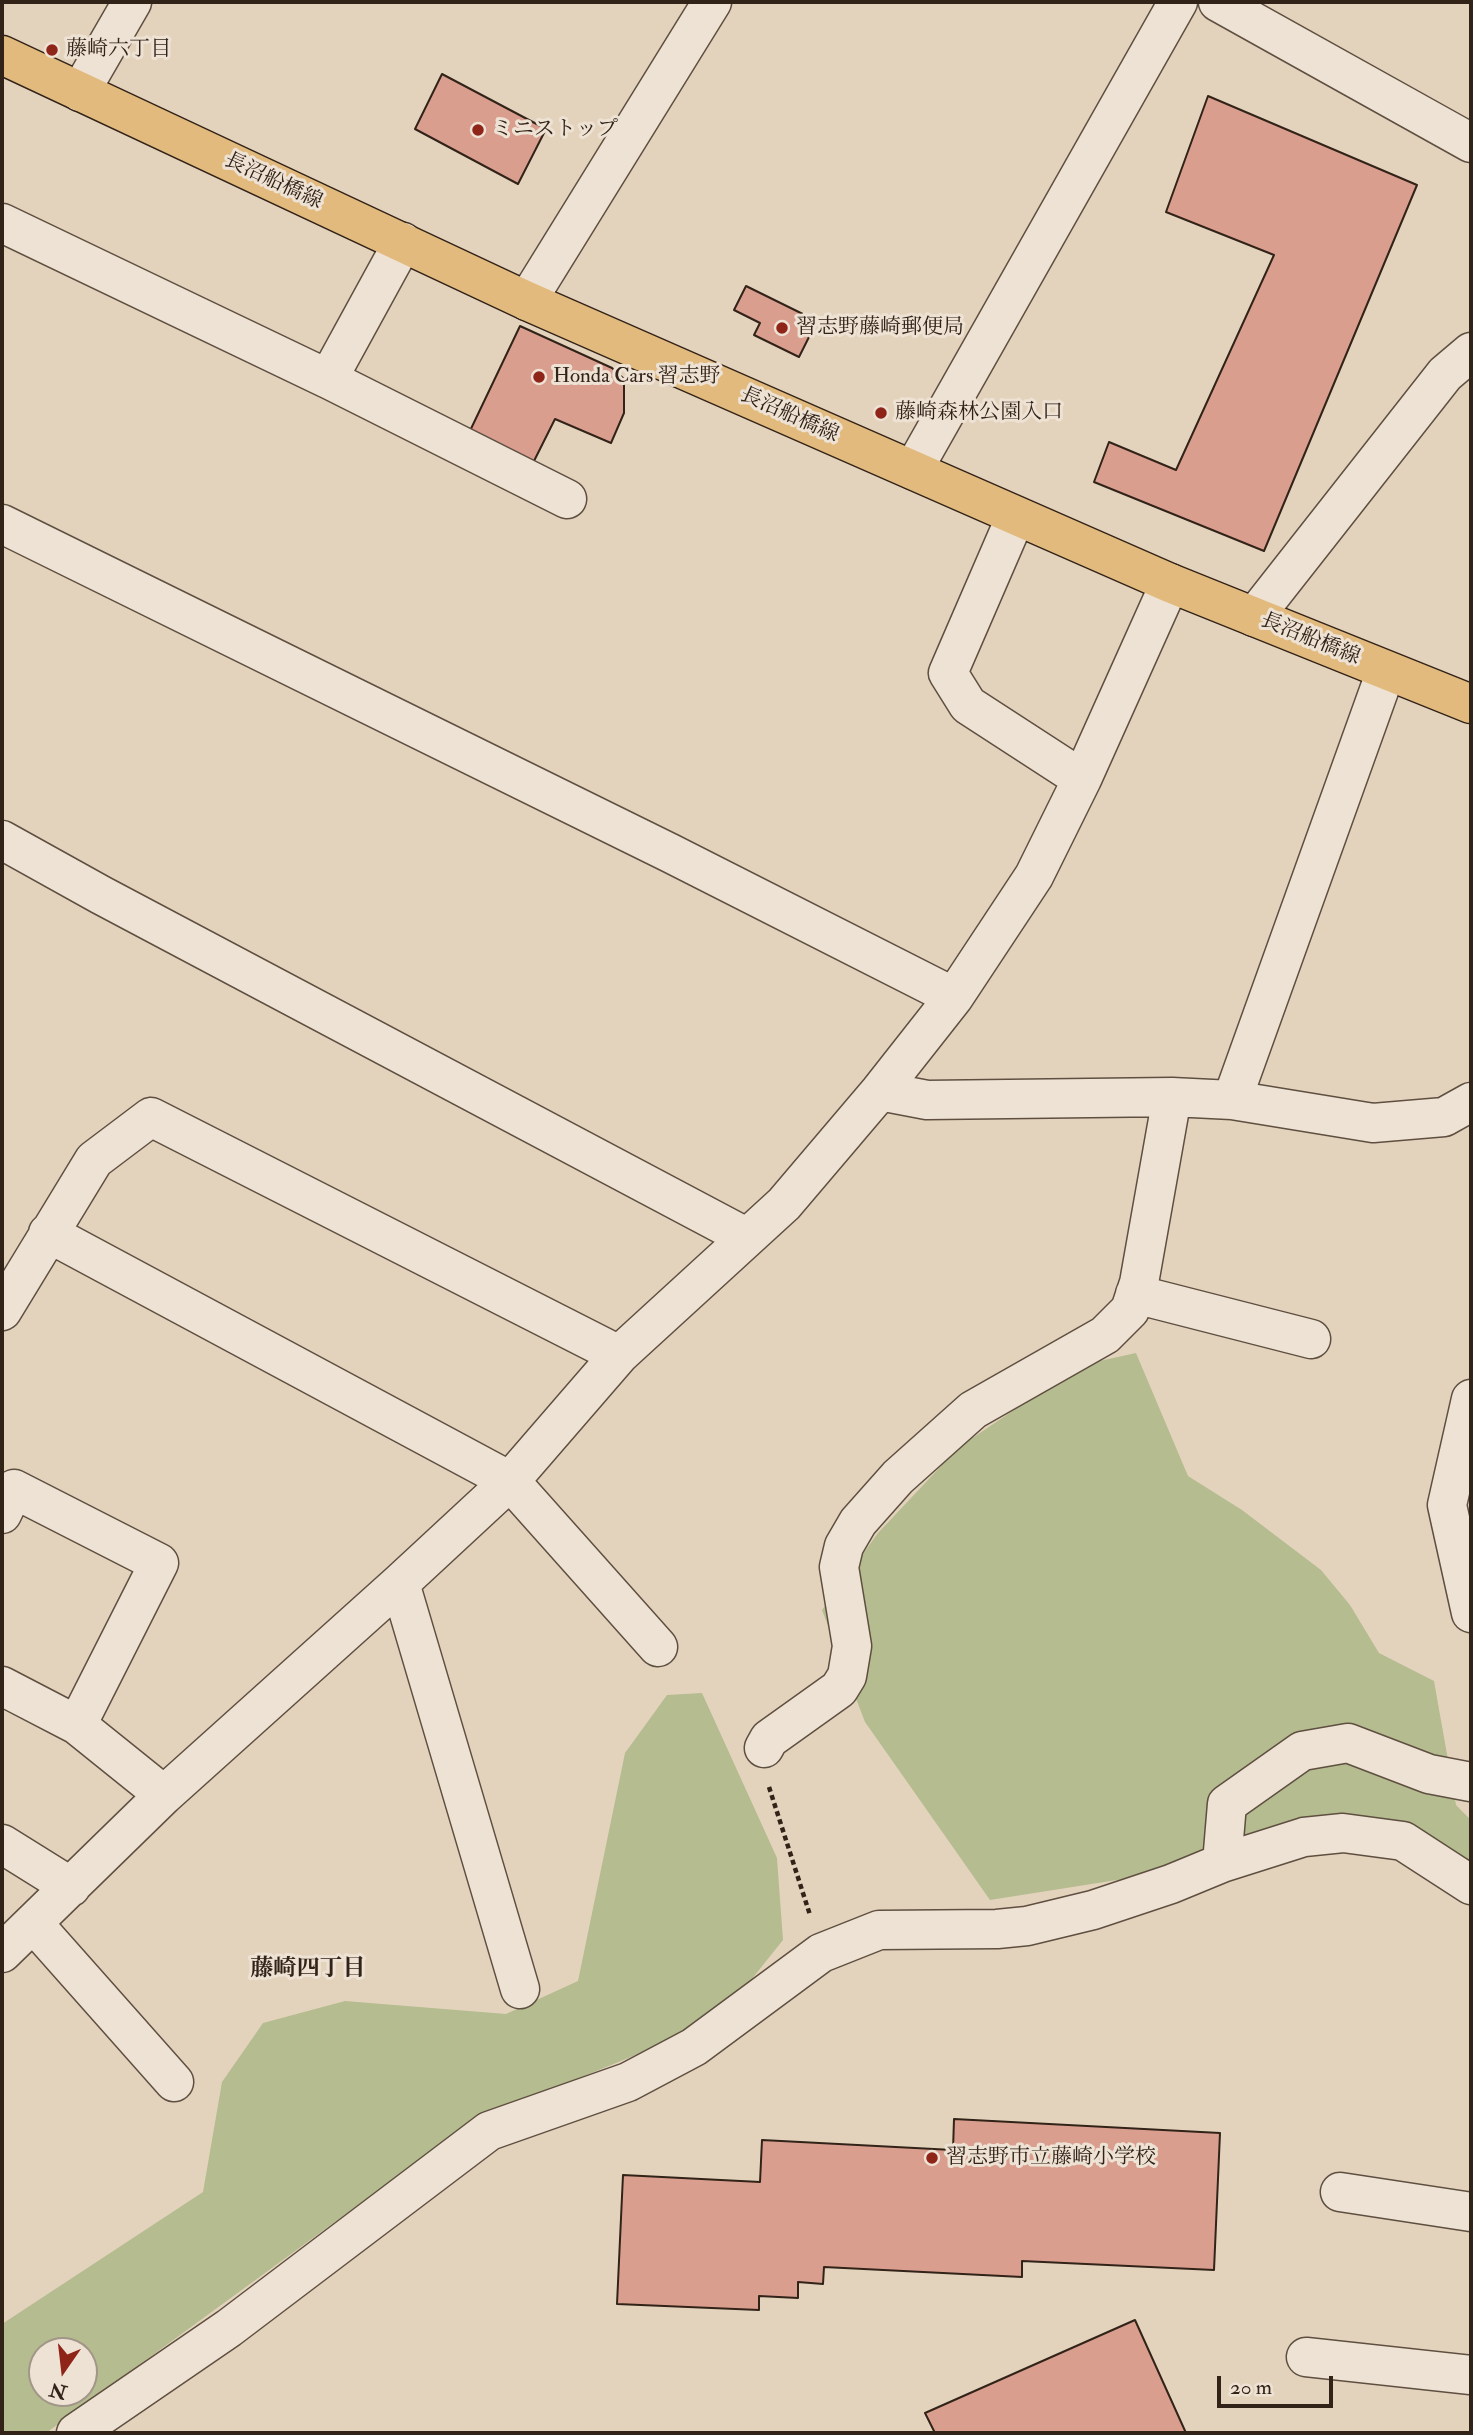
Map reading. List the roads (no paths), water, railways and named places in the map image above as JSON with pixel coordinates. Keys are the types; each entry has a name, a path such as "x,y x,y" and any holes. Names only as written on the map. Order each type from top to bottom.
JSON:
{"main road":[{"name":"長沼船橋線","path":"2,55 527,301 1170,583 1386,671 1468,694"}],"street":[{"path":"80,92 132,2"},
{"path":"527,301 712,2"},
{"path":"912,470 1178,2"},
{"path":"1218,2 1471,143"},
{"path":"2,223 328,379 567,499"},
{"path":"328,379 402,242"},
{"path":"1254,617 1445,374 1471,352"},
{"path":"1017,516 948,673 968,705 1082,779"},
{"path":"2,524 670,853 954,997"},
{"path":"2,1953 164,1796 510,1481 619,1355 784,1203 880,1091 954,997 1034,876 1082,779 1170,583"},
{"path":"1232,1100 1386,671"},
{"path":"2,840 746,1237"},
{"path":"880,1091 927,1100 1172,1097 1232,1100 1373,1123 1444,1116 1471,1102"},
{"path":"764,1748 769,1739 839,1689 847,1676 852,1646 839,1567 844,1546 858,1522 898,1476 973,1410 1105,1335 1129,1310 1135,1294 1172,1097"},
{"path":"2,1311 93,1160 151,1117 619,1355"},
{"path":"48,1233 510,1481 657,1647"},
{"path":"1135,1294 1311,1339"},
{"path":"1471,1399 1447,1505 1471,1613"},
{"path":"2,1514 14,1489 159,1563 77,1725"},
{"path":"400,1583 520,1989"},
{"path":"2,1686 77,1725 164,1796"},
{"path":"1222,1863 1227,1804 1302,1751 1348,1743 1429,1774 1471,1782"},
{"path":"76,2433 229,2328 489,2131 628,2082 694,2047 821,1953 879,1930 997,1929 1027,1926 1093,1910 1171,1884 1222,1863 1304,1837 1343,1833 1403,1841 1471,1885"},
{"path":"2,1844 71,1887"},
{"path":"33,1923 174,2082"},
{"path":"1340,2192 1471,2212"},
{"path":"1306,2357 1471,2375"}],"place":[{"name":"藤崎六丁目","path":"52,50"},
{"name":"ミニストップ","path":"478,130"},
{"name":"習志野藤崎郵便局","path":"782,328"},
{"name":"Honda Cars 習志野","path":"539,377"},
{"name":"藤崎森林公園入口","path":"881,413"},
{"name":"習志野市立藤崎小学校","path":"932,2158"}],"district":[{"name":"藤崎四丁目","path":"308,1970"}]}
